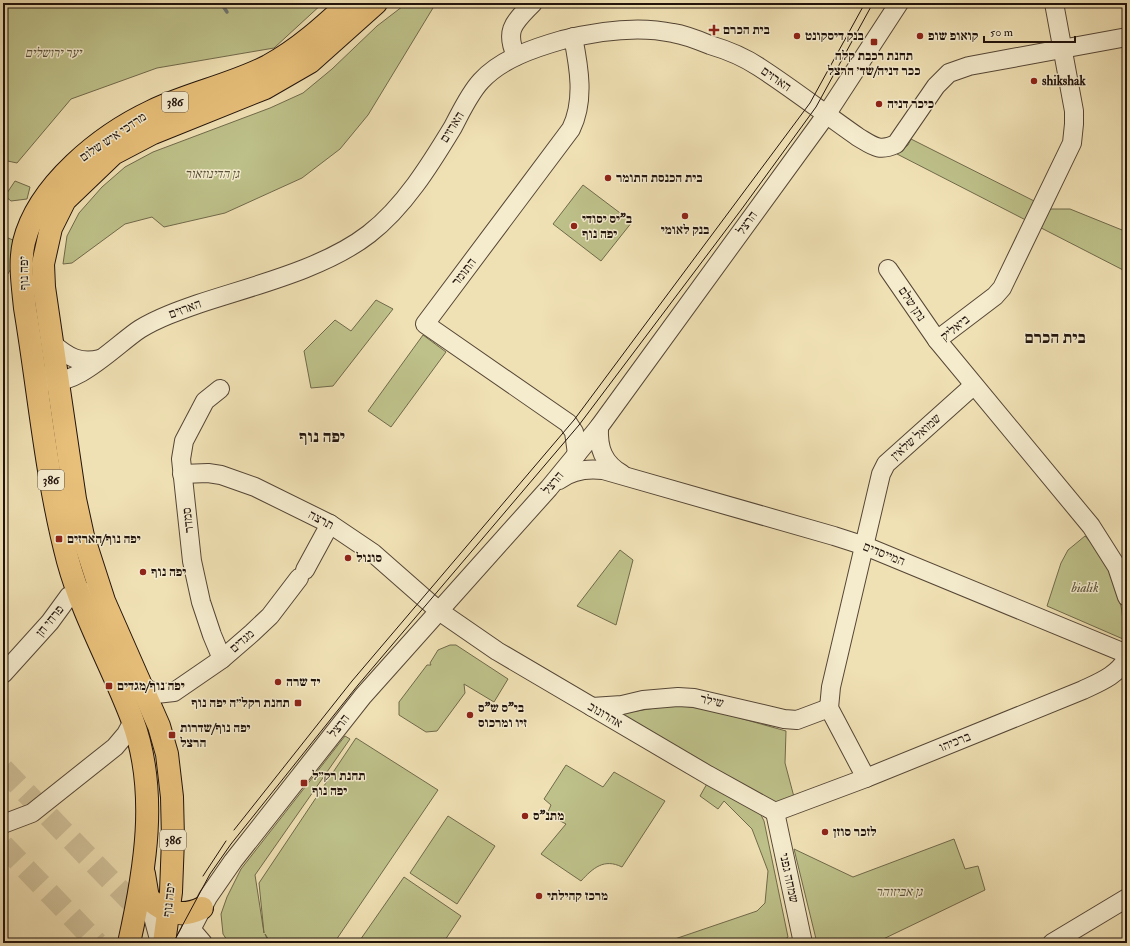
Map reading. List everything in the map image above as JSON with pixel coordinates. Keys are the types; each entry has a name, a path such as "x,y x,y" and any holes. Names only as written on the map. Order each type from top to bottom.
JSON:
{"main road":[{"name":"מרדכי איש שלום","path":"27,231 39,206 52,188 74,163 124,126 152,110 216,87 267,66 302,45 349,3"},
{"name":"מרדכי איש שלום","path":"51,228 65,200 113,154 153,133 265,88 310,62 376,3"},
{"name":"יפה נוף","path":"51,228 43,264 44,287 75,499 90,561 104,601 159,726 167,754 172,797 173,838 171,882 188,925 164,943"},
{"name":"יפה נוף","path":"27,231 24,243 22,277 53,498 68,562 78,591 133,721 142,763 147,798 147,828 143,863 129,943"},
{"path":"143,863 148,898 188,925"}],"street":[{"path":"516,56 511,43 510,32 519,18 534,3"},
{"name":"הרצל","path":"188,925 233,861 363,696 549,488 599,427 826,115 877,39 899,3"},
{"name":"ביאליק","path":"1054,3 1074,111 1074,135 1068,153 1002,288 995,296 936,340 1091,526 1117,567 1127,597"},
{"name":"הארזים","path":"58,382 77,375 150,323 311,265 332,256 369,234 398,206 420,177 479,83 501,64 516,56 553,42 572,37 616,30 645,30 674,33 717,47 744,59 758,67 826,115"},
{"path":"826,115 872,146 886,149 896,144 936,86 949,73 969,66 1127,36"},
{"name":"התומר","path":"572,37 578,70 579,90 577,118 572,129 425,324 568,423 574,432 577,454"},
{"name":"נתן שלם","path":"888,269 936,340"},
{"name":"הארזים","path":"53,344 78,361 87,362 101,359"},
{"path":"35,366 42,378 48,381 58,382"},
{"name":"שמואל שלאין","path":"865,546 881,474 886,464 973,386"},
{"name":"סמדר","path":"220,389 205,401 184,441 181,460 192,561 212,635 222,659"},
{"name":"המייסדים","path":"599,427 600,447 604,460 616,471 634,479"},
{"name":"המייסדים","path":"549,488 572,472 582,470 603,470 865,546 1127,654"},
{"name":"תרצה","path":"182,474 208,473 220,475 255,487 373,553 439,611"},
{"name":"מגדים","path":"159,726 166,706 174,692 222,659 270,616 302,574 328,528"},
{"path":"865,546 831,687 829,708 866,778"},
{"path":"461,588 458,605 465,630"},
{"path":"78,591 95,595 104,601"},
{"name":"פרחי חן","path":"3,674 50,622 69,596 78,591"},
{"name":"אהרונוב","path":"439,611 497,651 708,776 775,812"},
{"name":"ברכיהו","path":"775,812 866,778 1083,690 1114,674 1127,658"},
{"path":"141,685 156,694 174,692"},
{"name":"שילר","path":"592,707 622,705 643,700 678,697 694,698 784,719 797,720 829,708"},
{"path":"3,824 32,813 108,753 122,740 133,721"},
{"path":"108,753 114,751 126,752 142,763"},
{"name":"שמחה גפני","path":"775,812 803,943"},
{"path":"148,898 160,943"},
{"path":"1052,943 1127,898"}],"green space":[{"name":"יער ירושלים","path":"3,3 323,3 274,48 157,68 71,99 17,163 3,160"},
{"name":"גן הדינוזאור","path":"407,3 436,3 368,115 340,149 302,178 225,213 164,227 152,217 125,224 72,263 63,264 67,236 79,213 102,187 125,167 153,152 270,108 303,93 332,69 377,26"},
{"path":"911,139 1050,209 1070,209 1127,232 1127,272 897,154 908,145"},
{"path":"15,181 30,187 27,199 11,201 5,196"},
{"path":"583,185 632,222 601,261 553,224"},
{"path":"3,236 13,240 15,262 3,282"},
{"path":"376,300 393,309 333,386 311,388 304,351 335,320 351,331"},
{"path":"423,335 446,352 391,427 368,411"},
{"name":"bialik","path":"1085,536 1103,559 1115,583 1122,610 1123,639 1047,606 1061,563 1068,550"},
{"path":"620,550 633,560 616,625 577,606"},
{"path":"450,645 456,645 508,679 494,702 464,684 465,693 437,731 426,732 399,715 399,702 427,665 431,665 430,663 438,650"},
{"path":"674,705 707,709 786,731 785,763 794,797 781,803 767,802 618,714"},
{"path":"345,736 350,739 255,875 264,933 259,883 356,738 438,790 334,943 271,943 265,934 269,943 229,943 223,934 221,914 227,897 241,869"},
{"path":"566,765 603,787 614,772 665,801 622,867 616,864 604,864 594,868 581,881 541,854 566,824 547,814 551,805 544,799"},
{"path":"708,782 760,813 764,821 788,937 780,943 663,943 757,911 765,903 768,871 752,829 724,801 718,809 700,796"},
{"path":"448,816 495,846 457,904 410,873"},
{"name":"גן אביזוהר","path":"954,839 965,869 978,866 985,890 875,943 817,943 794,849 853,877"},
{"path":"404,877 461,916 443,943 358,943"}],"waterway":[{"path":"221,3 227,12"}],"tunnel":[{"path":"3,769 148,919"},
{"path":"3,845 97,943"}],"tram line":[{"path":"234,830 352,681 574,420 810,103 865,3"},
{"path":"173,943 210,874 231,844 358,685 579,425 741,210 816,107 873,3"},
{"path":"203,876 226,841"}],"place":[{"name":"בית הכרם","path":"714,30"},
{"name":"בנק דיסקונט","path":"797,36"},
{"name":"קואופ שופ","path":"920,36"},
{"name":"תחנת רכבת קלה ככר דניה/שד׳ הרצל","path":"874,42"},
{"name":"shikshak","path":"1034,81"},
{"name":"כיכר דניה","path":"879,104"},
{"name":"בית הכנסת התומר","path":"608,178"},
{"name":"בנק לאומי","path":"685,216"},
{"name":"ב\"יס יסודי יפה נוף","path":"574,226"},
{"name":"יפה נוף/הארזים","path":"59,539"},
{"name":"סונול","path":"348,558"},
{"name":"יפה נוף","path":"143,572"},
{"name":"יד שרה","path":"278,682"},
{"name":"יפה נוף/מגדים","path":"109,686"},
{"name":"תחנת רקל״ה יפה נוף","path":"298,703"},
{"name":"בי\"ס ש\"ס זיו ומרכוס","path":"470,715"},
{"name":"יפה נוף/שדרות הרצל","path":"172,735"},
{"name":"תחנת רק״ל יפה נוף","path":"304,783"},
{"name":"מתנ\"ס","path":"525,816"},
{"name":"לזכר סוזן","path":"825,832"},
{"name":"מרכז קהילתי","path":"539,896"}],"district":[{"name":"בית הכרם","path":"1055,337"},
{"name":"יפה נוף","path":"322,436"}]}
